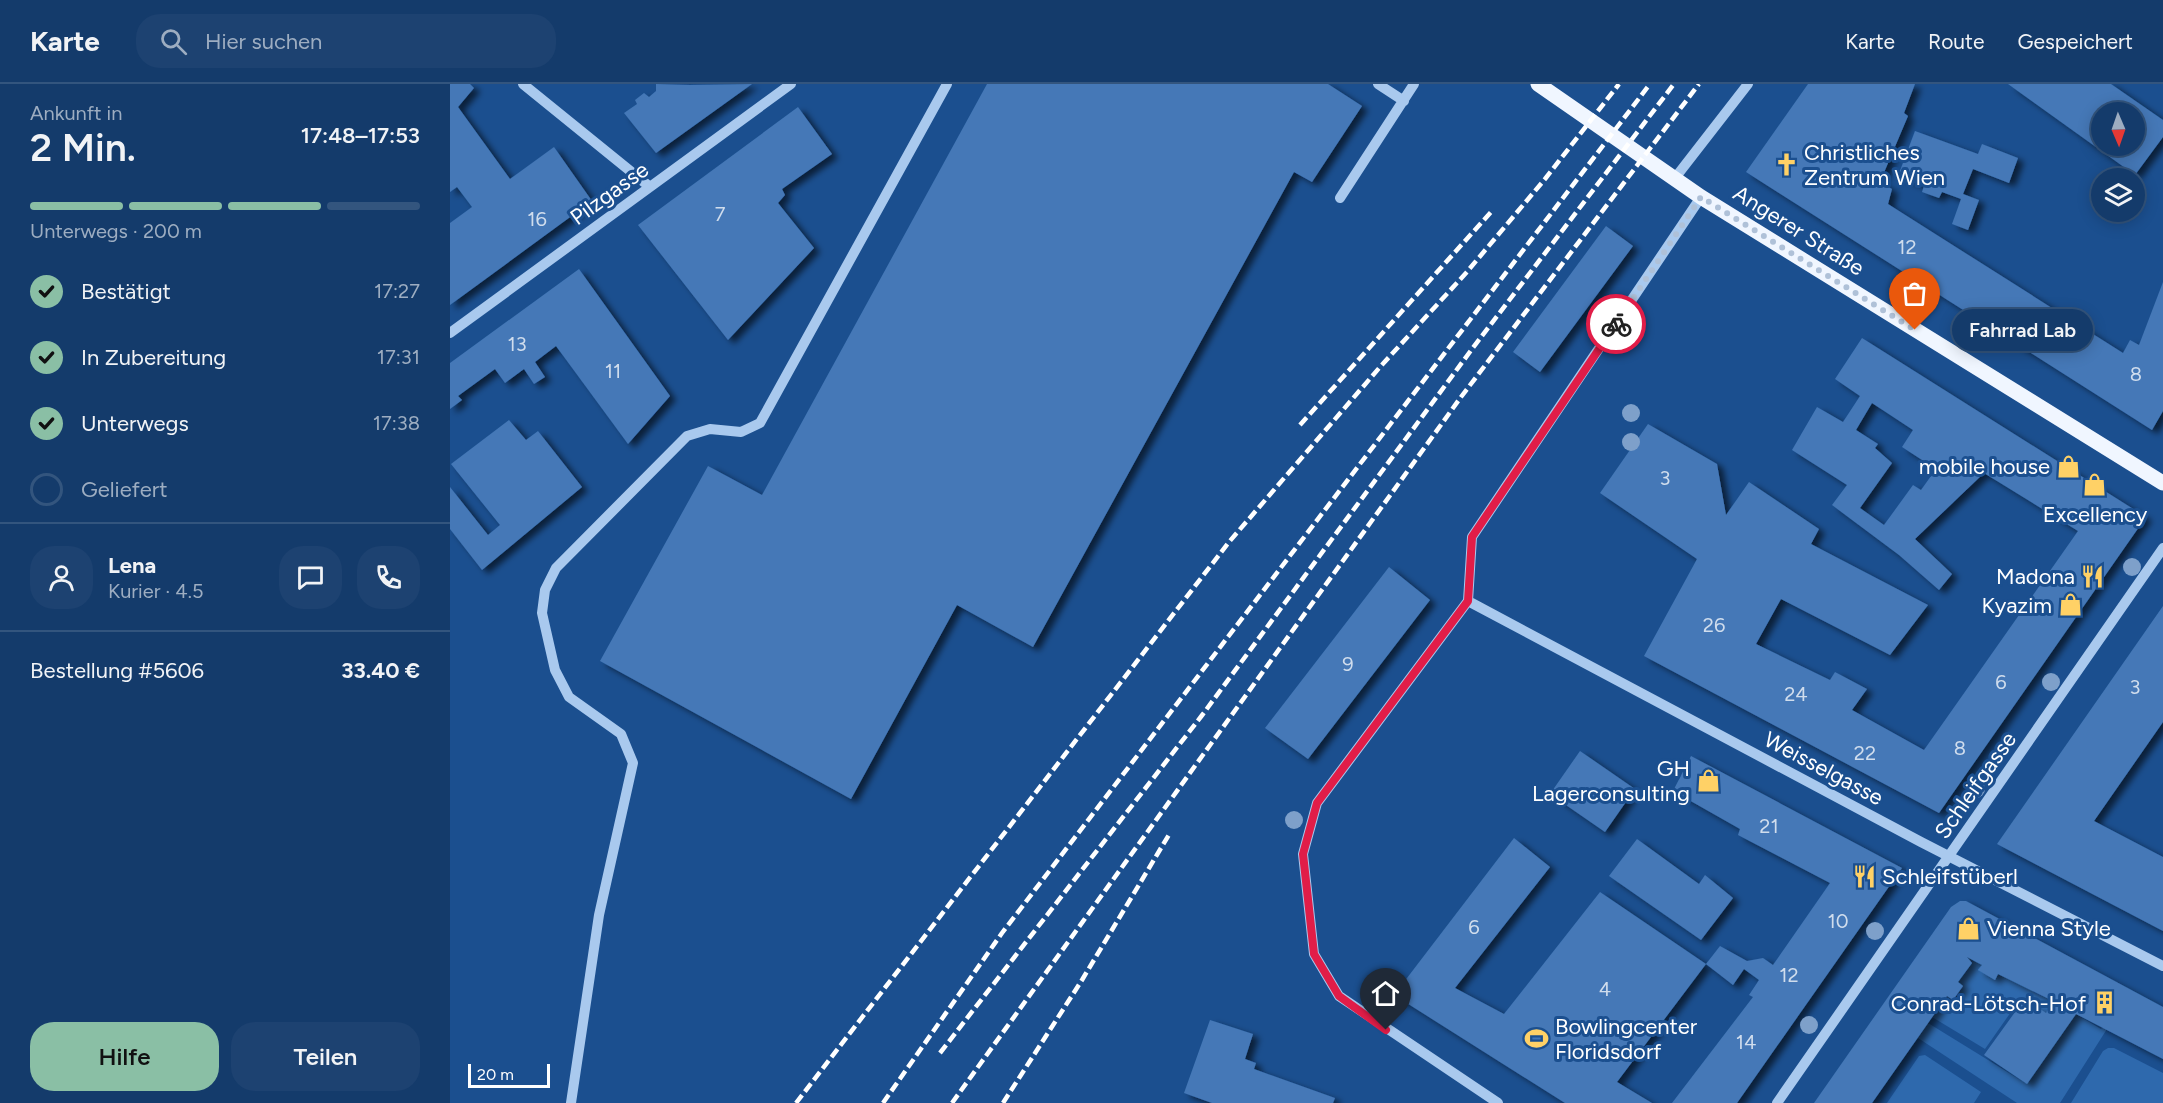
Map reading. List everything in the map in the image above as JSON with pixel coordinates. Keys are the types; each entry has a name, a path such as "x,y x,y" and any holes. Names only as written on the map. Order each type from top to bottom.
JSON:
{"main road":[{"name":"Angerer Straße","path":"1538,84 1701,197 2163,483"}],"street":[{"path":"523,84 650,187"},
{"name":"Pilzgasse","path":"450,333 791,84"},
{"path":"571,1103 598,915 633,763 621,734 569,697 555,670 542,614 545,590 556,568 687,436 710,429 741,432 760,423 947,84"},
{"path":"1378,84 1404,101"},
{"path":"1340,198 1414,84"},
{"path":"1674,178 1748,84"},
{"path":"1498,1103 1386,1030 1339,996 1314,954 1303,854 1317,803 1468,601 1472,537 1701,197"},
{"name":"Schleifgasse","path":"1777,1103 2163,548"},
{"name":"Weisselgasse","path":"1468,601 2163,966"}],"shaded area":[{"path":"1967,957 1982,965 1979,970 1995,979 1998,974 2053,1001 2046,1013 2039,1008 2037,1011 2023,1001 2018,1002 1985,1049 1932,1017 1947,996 1953,1000 1963,986 1958,982 1972,963"},
{"path":"2076,1014 2101,1029 2103,1027 2107,1029 2060,1103 2017,1103 1918,1038 1928,1023 2027,1084"},
{"path":"2114,1048 2163,1073 2163,1103 2071,1103 2103,1051"},
{"path":"1925,1055 1981,1092 1974,1103 1887,1103 1919,1056"}],"building":[{"path":"450,84 470,84 474,88 458,107 510,179 554,147 592,201 450,305 450,223 472,207 457,187 450,192"},
{"path":"656,84 752,84 656,153 624,113 637,104 635,100 644,93 649,97 656,91"},
{"path":"987,84 1328,84 1362,106 1312,182 1294,172 1033,647 957,605 851,799 600,661 708,466 762,495"},
{"path":"1808,84 1915,84 1904,113 1908,116 1880,182 1892,189 1888,204 2123,353 2130,340 2139,345 2163,282 2163,411 2152,430 1746,172"},
{"path":"2008,84 2111,84 2137,102 2091,102 2091,143"},
{"path":"798,107 832,154 782,189 785,195 778,203 814,248 728,340 638,225"},
{"path":"2145,108 2163,120 2163,137 2140,168 2125,168 2108,156 2145,156"},
{"path":"1915,131 1978,154 1982,144 2018,158 2009,183 1973,169 1963,194 1979,200 1968,230 1952,224 1961,199 1942,192 1939,198 1922,192 1924,186 1898,176"},
{"path":"1606,226 1633,246 1540,372 1513,352"},
{"path":"579,269 670,396 628,444 556,346 535,362 545,377 534,384 524,369 505,383 495,369 458,396 462,400 450,409 450,363"},
{"path":"1862,338 2146,517 1939,813 1644,656 1697,559 1600,493 1648,424 1717,464 1726,515 1749,482 1819,529 1811,544 1928,605 1890,655 1781,599 1756,644 1830,680 1835,672 1867,689 1852,710 1924,750 2078,531 1984,473 1915,539 1952,574 1939,590 1899,555 1832,505 1847,485 1792,450 1817,407 1843,422 1860,396 1835,379","holes":["1872,403 1913,430 1902,447 1936,469 1921,490 1913,485 1884,525 1860,508 1892,463 1875,448 1878,444 1856,430"]},
{"path":"509,420 526,440 538,431 582,487 482,570 450,529 450,487 488,535 500,525 451,464"},
{"path":"1389,567 1430,600 1308,759 1265,728"},
{"path":"2163,606 2163,722 2094,821 2163,857 2163,931 1997,844"},
{"path":"1580,751 1635,789 1605,832 1550,794"},
{"path":"1691,756 1902,868 1737,1103 1672,1103 1753,997 1749,995 1759,980 1744,969 1733,985 1706,964 1720,946 1747,961 1763,958 1773,965 1830,883 1738,835 1740,829 1673,791"},
{"path":"1514,838 1550,867 1455,988 1504,1014 1600,892 1706,964 1617,1082 1652,1103 1565,1103 1394,995"},
{"path":"1637,839 1699,884 1705,875 1733,898 1701,940 1609,876"},
{"name":"Conrad-Lötsch-Hof","path":"1960,901 1966,901 2163,1007 2163,1059 2076,1014 2027,1084 1984,1055 2023,1001 2037,1011 2039,1008 2046,1013 2053,1001 1998,974 1995,980 1978,970 1982,965 1967,957 1972,963 1958,982 1963,986 1953,1000 1947,996 1872,1103 1814,1103 1951,907"},
{"path":"1210,1020 1253,1034 1245,1059 1256,1063 1254,1069 1335,1098 1333,1103 1212,1103 1184,1093"}],"railway":[{"path":"796,1103 1229,542 1380,367 1466,273 1545,179 1619,84"},
{"path":"883,1103 1002,933 1650,84"},
{"path":"940,1053 1203,714 1472,349 1674,84"},
{"path":"952,1103 1461,397 1699,84"},
{"path":"1300,425 1491,212"},
{"path":"1003,1103 1082,980 1170,833"}],"way so far":[{"path":"1616,324 1701,197 1915,330"}],"place":[{"name":"Christliches Zentrum Wien","path":"1786,165"},
{"name":"Fahrrad Lab","path":"1915,330"},
{"name":"mobile house","path":"2068,466"},
{"name":"Excellency","path":"2095,485"},
{"name":"Madona","path":"2093,576"},
{"name":"Kyazim","path":"2070,605"},
{"name":"GH Lagerconsulting","path":"1708,781"},
{"name":"Schleifstüberl","path":"1864,876"},
{"name":"Vienna Style","path":"1969,928"},
{"name":"Conrad-Lötsch-Hof","path":"2104,1003"},
{"name":"Bowlingcenter Floridsdorf","path":"1537,1039"}],"route":[{"path":"1386,1030 1339,996 1314,954 1303,854 1317,803 1468,601 1472,537 1616,324"}]}
